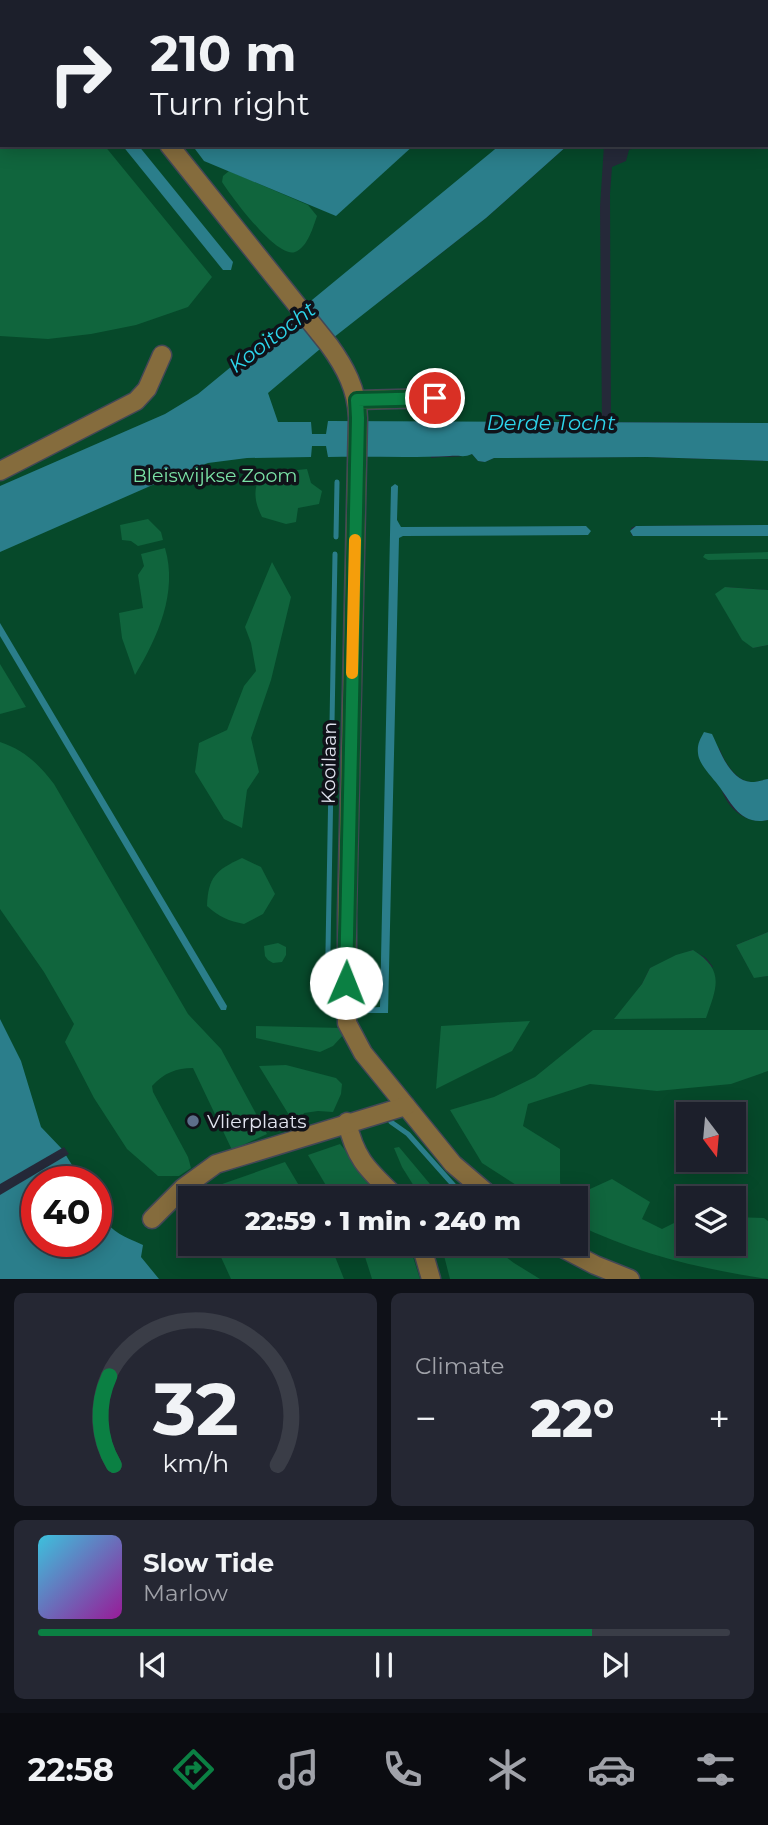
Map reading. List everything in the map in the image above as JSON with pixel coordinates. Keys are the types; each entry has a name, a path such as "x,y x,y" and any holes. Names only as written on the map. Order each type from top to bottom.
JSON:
{"street":[{"name":"Kooilaan","path":"171,147 344,365 358,409 347,1023 363,1053 453,1164 479,1186"},
{"path":"0,471 136,401 147,389 162,355"},
{"path":"358,409 435,398"},
{"path":"152,1219 183,1188 216,1164 406,1106"},
{"path":"347,1122 353,1147 359,1157 386,1186"},
{"path":"425,1256 432,1279"},
{"path":"578,1256 630,1279"}],"green space":[{"name":"Bleiswijkse Zoom","path":"0,147 527,147 379,302 486,218 566,147 604,147 600,207 602,422 425,422 431,458 472,454 478,461 485,462 494,458 647,457 768,461 768,525 636,526 631,528 631,534 768,536 768,590 725,587 753,648 768,645 768,779 752,782 739,778 719,747 719,773 724,795 738,813 752,820 768,820 768,932 736,945 754,977 768,976 768,1279 113,1279 103,1257 112,1257 112,1166 44,1166 0,1095","holes":["446,378 446,408 421,411 409,380","692,950 706,958 713,967 634,995 650,968"]},
{"path":"0,147 106,147 212,277 188,307 136,325 48,339 0,336"},
{"path":"637,147 768,147 768,423 611,422 610,194 612,167 626,161 629,150"},
{"path":"229,171 308,205 317,216 300,249 287,252 255,225 222,182 223,176"},
{"path":"307,469 311,483 322,491 319,504 298,508 296,522 286,524 262,517 256,496 256,486 261,476 278,478 288,471"},
{"path":"148,519 161,532 163,540 138,546 131,541 122,540 120,525"},
{"path":"165,548 169,581 163,614 158,630 135,675 122,638 119,613 143,608 138,575 144,566 141,554"},
{"path":"768,552 768,559 708,560 703,557 705,554"},
{"path":"272,562 291,597 271,680 251,738 259,772 247,790 242,828 224,819 195,772 199,743 227,730 244,686 256,671 245,627"},
{"path":"725,587 768,590 768,645 753,648 742,640 715,594"},
{"path":"0,664 26,707 0,714"},
{"path":"0,742 30,758 54,784 188,1014 221,1049 267,1134 232,1150 193,1068 187,1068 166,1075 152,1086 191,1168 179,1176 158,1176 127,1149 94,1098 65,1042 74,1024 44,972 0,909"},
{"path":"242,858 261,867 275,894 263,914 244,924 224,918 207,906 209,888 215,876 226,866"},
{"path":"768,932 768,976 754,978 736,945"},
{"path":"278,943 286,947 286,955 282,962 273,963 265,956 264,946"},
{"path":"693,950 710,965 716,980 706,1018 614,1019 642,984 650,968"},
{"path":"530,1021 512,1051 436,1089 441,1026"},
{"path":"256,1026 343,1028 345,1033 333,1046 320,1052 256,1038"},
{"path":"593,1030 768,1030 768,1071 731,1084 657,1091 590,1084 528,1104 523,1126 560,1149 561,1186 518,1186 482,1163 450,1110 494,1097 535,1077"},
{"path":"286,1065 336,1078 342,1084 341,1094 333,1112 304,1113 297,1128 259,1066"},
{"path":"340,1144 375,1186 326,1186 308,1155"},
{"path":"399,1147 432,1186 414,1186 394,1148"},
{"path":"285,1162 299,1186 216,1186"},
{"path":"612,1179 650,1202 642,1219 662,1229 676,1222 676,1256 746,1256 746,1217 764,1218 768,1221 768,1279 670,1259 588,1230 588,1189"},
{"path":"220,1256 335,1256 344,1279 231,1279"},
{"path":"365,1256 413,1256 420,1279 372,1279"},
{"path":"444,1256 505,1256 540,1279 450,1279"}],"water":[{"path":"124,147 140,147 233,262 231,270 223,270"},
{"path":"194,147 412,147 336,216 204,161"},
{"name":"Kooitocht","path":"498,147 566,147 486,218 333,338 268,393 278,422 311,422 312,434 326,434 328,421 768,423 768,461 647,457 494,458 485,462 478,461 472,454 328,457 326,446 312,446 311,457 247,458 208,463 0,552 0,486 165,414 198,394"},
{"path":"395,484 398,486 397,520 401,527 586,526 591,531 588,535 399,538 388,1013 365,1013 364,1008 380,1007 391,487"},
{"path":"768,525 768,536 633,536 630,531 636,526"},
{"path":"0,623 227,1006 226,1010 221,1010 0,636"},
{"path":"704,732 712,734 726,763 737,776 751,782 768,779 768,820 750,820 744,816 733,806 705,768 698,751"},
{"path":"0,1019 21,1061 41,1127 62,1149 73,1166 21,1166 21,1257 112,1257 112,1228 143,1245 141,1257 159,1279 0,1279"}],"pier":[{"path":"64,1147 69,1154 49,1166 31,1166"},
{"path":"21,1172 21,1183 0,1195 0,1184"}],"waterway":[{"path":"336,537 337,482"},
{"path":"327,1007 335,554"},
{"path":"391,1122 408,1134 454,1186"}],"slow traffic":[{"path":"352,673 355,540"}],"place":[{"name":"Vlierplaats","path":"193,1121"}],"route":[{"path":"346,983 357,400 435,398"}],"water label":[{"name":"Derde Tocht","path":"551,422"}]}
